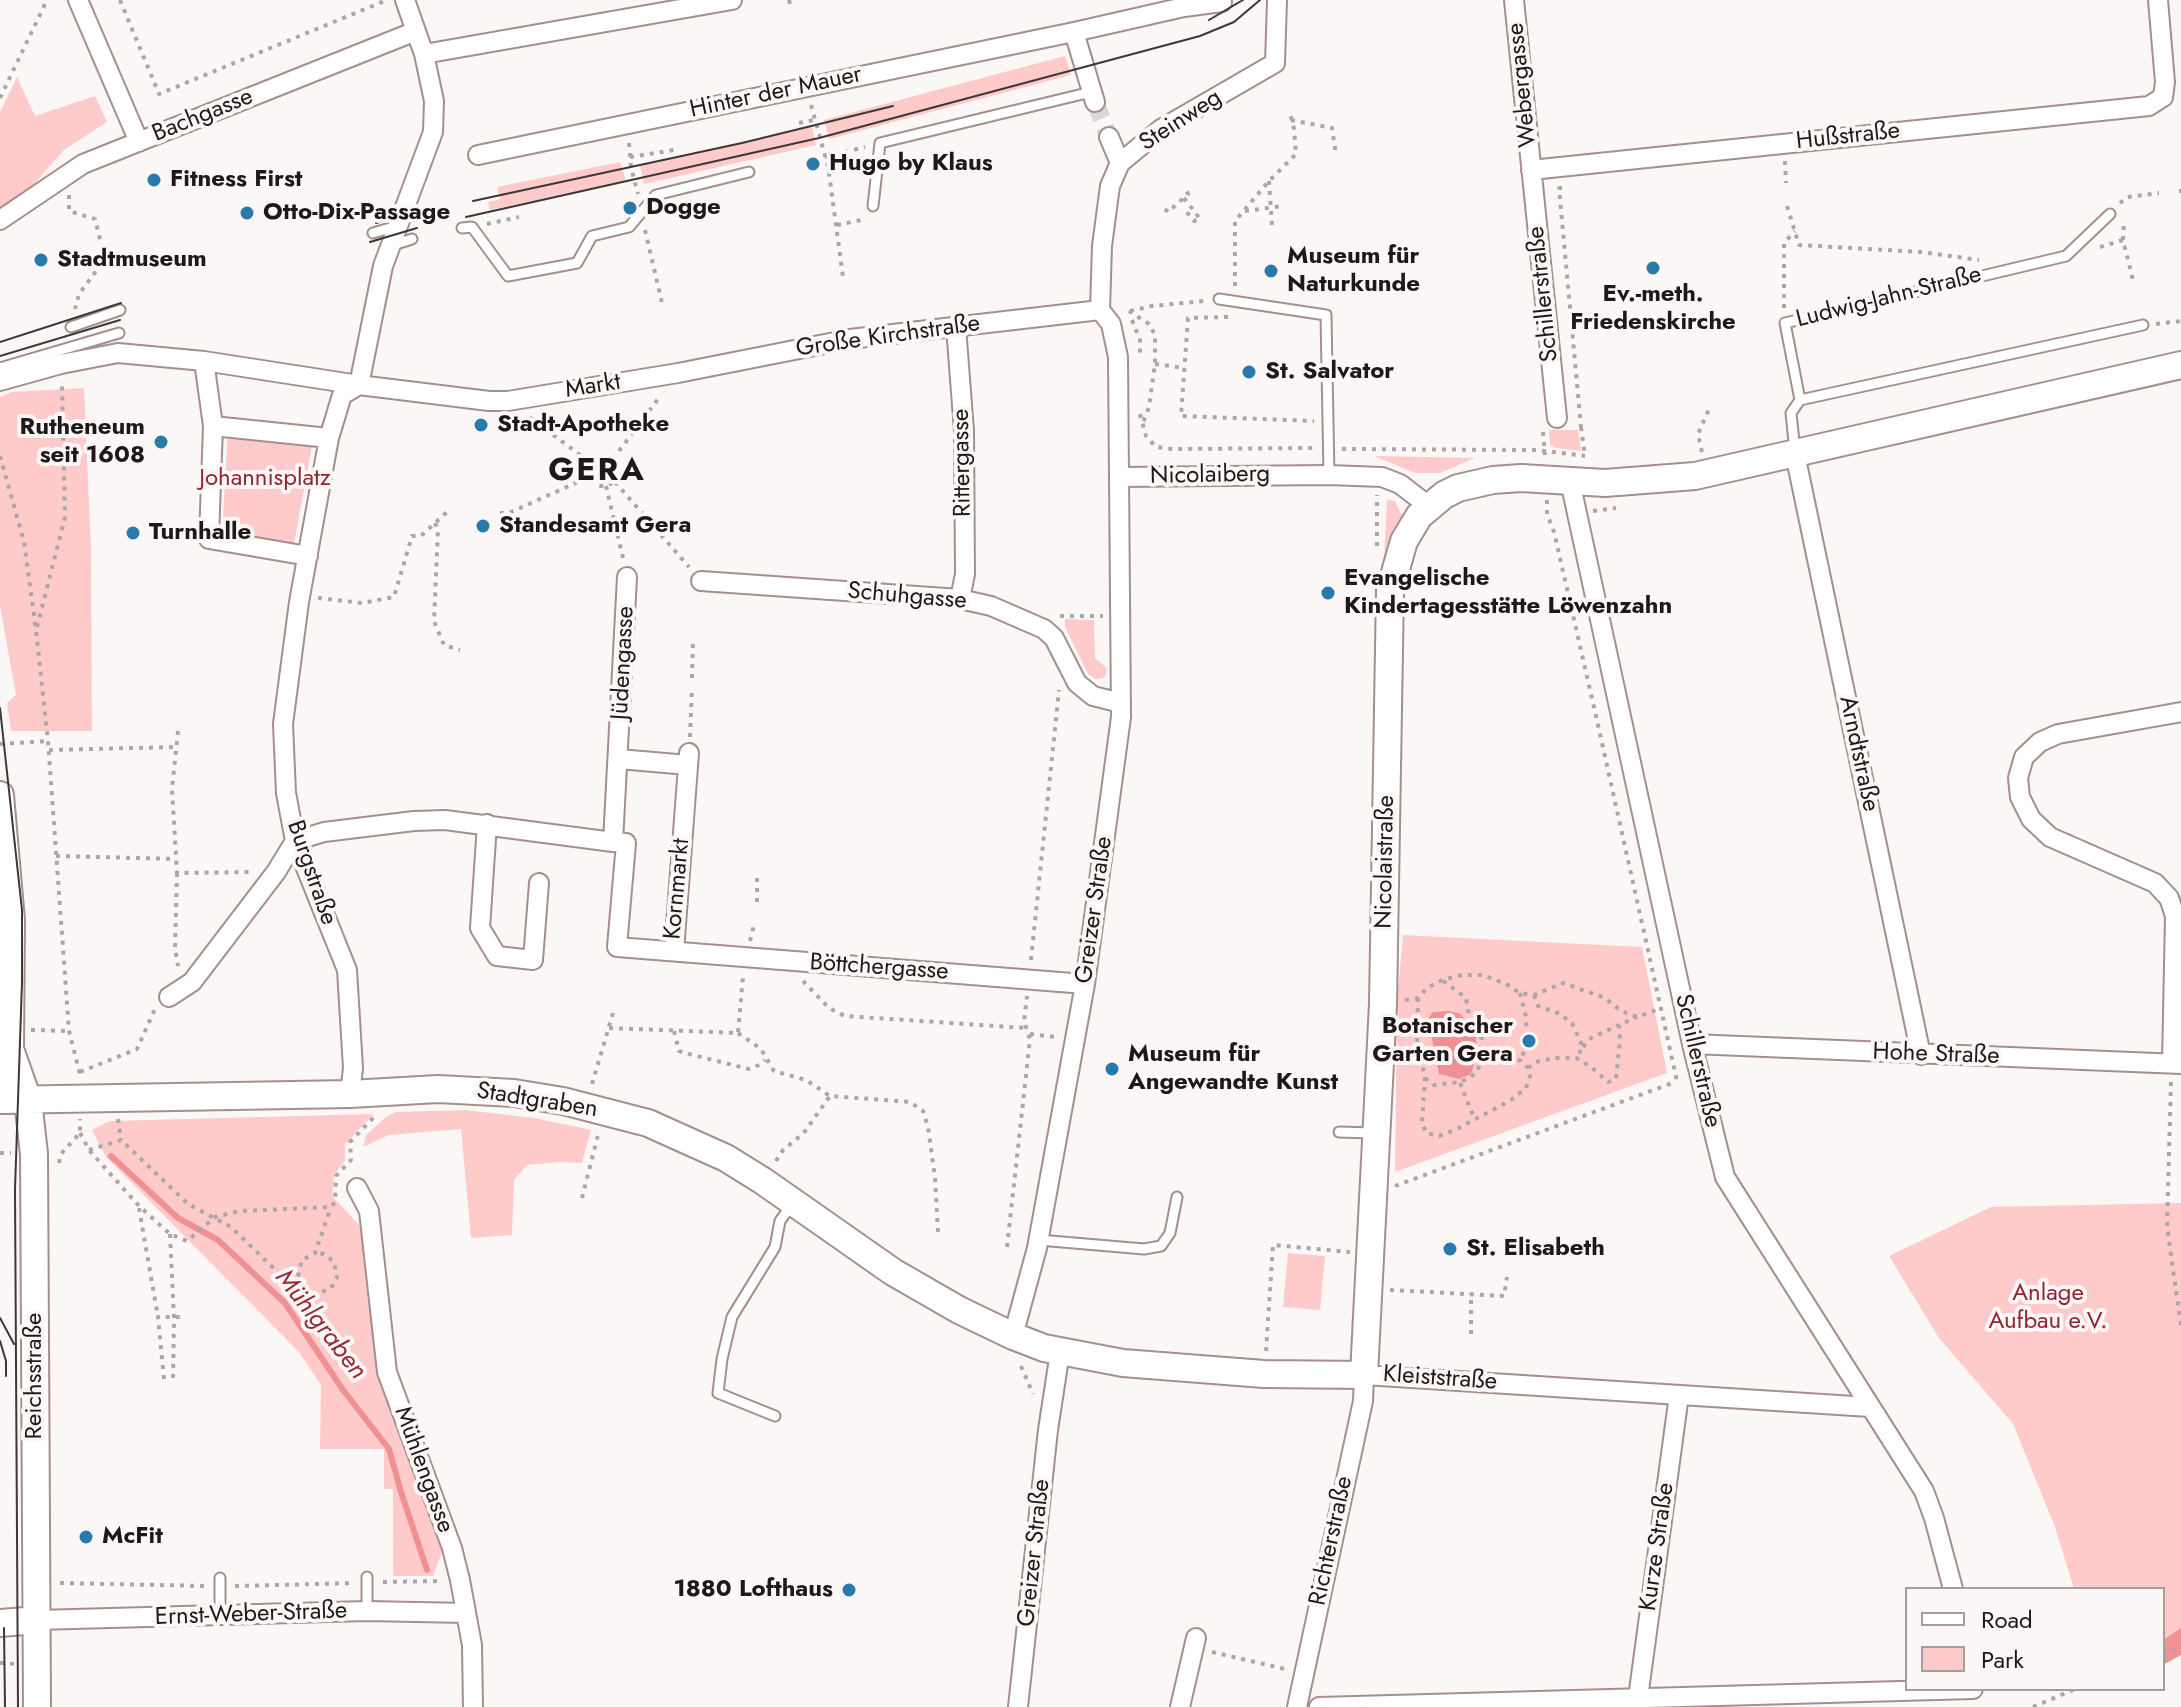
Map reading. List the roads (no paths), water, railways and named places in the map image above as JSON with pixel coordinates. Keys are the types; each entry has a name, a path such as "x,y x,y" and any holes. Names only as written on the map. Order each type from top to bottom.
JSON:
{"main road":[{"path":"1570,481 1605,483 1695,476 2176,362"},
{"name":"Nicolaistraße","path":"1364,1375 1383,1004 1390,590 1404,541 1419,516 1458,488 1493,480 1521,478 1570,481"},
{"name":"Reichsstraße","path":"0,795 11,920 10,1049 0,1089"},
{"name":"Reichsstraße","path":"10,1049 28,1100 34,1165 37,1707"},
{"name":"Stadtgraben","path":"0,1100 350,1094 438,1089 514,1093 563,1101 648,1123 726,1158 893,1272 959,1310 1013,1336"},
{"name":"Kleiststraße","path":"1013,1336 1060,1352 1123,1363 1264,1374 1364,1375"},
{"path":"0,1623 37,1620"}],"street":[{"path":"78,0 139,142"},
{"path":"204,361 213,426 209,539 308,556 329,438 342,395 359,385 383,266 433,132 434,101 424,54 405,0"},
{"path":"424,54 732,0"},
{"name":"Steinweg","path":"1100,310 1102,246 1110,186 1120,163 1161,129 1275,63 1277,0"},
{"name":"Webergasse","path":"1514,0 1531,170"},
{"name":"Hußstraße","path":"1531,170 2149,106 2163,97 2165,82 2158,0"},
{"name":"Hinter der Mauer","path":"478,155 1184,7 1222,2"},
{"name":"Bachgasse","path":"0,220 83,164 416,31"},
{"path":"1074,32 1093,97"},
{"path":"1109,137 1120,163"},
{"name":"Schillerstraße","path":"1531,170 1557,418"},
{"name":"Große Kirchstraße","path":"678,373 850,339 1100,310"},
{"name":"Nicolaiberg","path":"1100,310 1111,324 1118,357 1119,486 1329,475 1375,477 1400,484 1430,507"},
{"name":"Rittergasse","path":"956,327 964,431 965,574 960,599"},
{"path":"0,381 61,364 118,353 204,361 359,385"},
{"name":"Markt","path":"359,385 508,401 678,373"},
{"path":"213,426 329,438"},
{"name":"Arndtstraße","path":"1795,454 1921,1055"},
{"name":"Schillerstraße","path":"1570,481 1692,1044 1725,1177 1924,1491 1952,1587"},
{"name":"Greizer Straße","path":"1013,1336 1039,1240 1085,984 1119,733 1119,486"},
{"name":"Burgstraße","path":"308,556 299,599 283,724 286,793 295,841 347,970 353,1068 350,1094"},
{"name":"Jüdengasse","path":"619,754 627,577"},
{"name":"Schuhgasse","path":"701,581 960,599 991,606 1044,629 1054,638 1077,683 1093,696 1121,703"},
{"path":"2176,1064 2175,916 2169,898 2155,883 2050,837 2031,819 2020,797 2018,778 2024,757 2040,742 2058,734 2181,712"},
{"name":"Kornmarkt","path":"619,754 689,759 674,951 617,947 626,843 613,842 619,754"},
{"path":"169,997 192,982 276,872 295,841 324,832 445,820 613,842"},
{"path":"487,824 480,928 497,956 533,960 539,883"},
{"name":"Böttchergasse","path":"674,951 1085,984"},
{"name":"Hohe Straße","path":"1692,1044 2176,1064"},
{"name":"Mühlengasse","path":"357,1188 369,1211 387,1372 452,1548 460,1580 472,1645 473,1707"},
{"name":"Greizer Straße","path":"1018,1707 1048,1430 1060,1352"},
{"name":"Kleiststraße","path":"1364,1375 1870,1407"},
{"name":"Richterstraße","path":"1297,1707 1363,1401 1364,1375"},
{"name":"Kurze Straße","path":"1639,1703 1679,1395"},
{"name":"Ernst-Weber-Straße","path":"37,1620 367,1611 466,1613"},
{"path":"1180,1707 1195,1642"},
{"path":"1319,1707 1639,1703 1926,1691"}],"lane":[{"path":"873,206 880,143 1093,97"},
{"path":"467,228 508,276 577,263 592,236 629,227 656,195 749,172"},
{"name":"Ludwig-Jahn-Straße","path":"1795,454 1791,413 1800,400 1785,323 2066,256 2110,214"},
{"path":"373,233 398,225"},
{"path":"391,245 412,239"},
{"path":"1219,299 1326,315 1329,475"},
{"path":"71,327 120,310"},
{"path":"1800,400 2143,325"},
{"path":"0,368 119,333"},
{"path":"1339,1132 1376,1133"},
{"path":"1039,1240 1144,1249 1161,1246 1170,1233 1177,1197"},
{"path":"775,1416 718,1393 732,1317 775,1247 780,1221 794,1202"},
{"path":"367,1580 367,1611"},
{"path":"220,1582 220,1615"}],"waterway":[{"name":"Mühlgraben","path":"111,1156 178,1218 218,1240 285,1303 343,1390 389,1449 427,1570"}],"tunnel":[{"path":"1095,102 1109,137"}],"tram line":[{"path":"1209,20 1243,0"},
{"path":"466,217 819,138 1200,36 1234,22 1260,0"},
{"path":"473,201 742,143 893,106"},
{"path":"376,223 423,211"},
{"path":"370,242 417,228"},
{"path":"0,342 121,303"},
{"path":"0,356 120,320"},
{"path":"0,708 22,910 15,1189 18,1707"},
{"path":"0,1318 14,1344"},
{"path":"0,1341 6,1361 6,1376"},
{"path":"4,1628 5,1707"}],"place":[{"name":"Hugo by Klaus","path":"813,164"},
{"name":"Fitness First","path":"154,180"},
{"name":"Dogge","path":"630,208"},
{"name":"Otto-Dix-Passage","path":"247,213"},
{"name":"Stadtmuseum","path":"41,260"},
{"name":"Ev.-meth. Friedenskirche","path":"1653,268"},
{"name":"Museum für Naturkunde","path":"1271,271"},
{"name":"St. Salvator","path":"1249,372"},
{"name":"Stadt-Apotheke","path":"481,425"},
{"name":"Rutheneum seit 1608","path":"161,442"},
{"name":"Standesamt Gera","path":"483,526"},
{"name":"Turnhalle","path":"133,533"},
{"name":"Evangelische Kindertagesstätte Löwenzahn","path":"1328,593"},
{"name":"Botanischer Garten Gera","path":"1529,1041"},
{"name":"Museum für Angewandte Kunst","path":"1112,1069"},
{"name":"St. Elisabeth","path":"1450,1249"},
{"name":"McFit","path":"86,1537"},
{"name":"1880 Lofthaus","path":"849,1590"}],"district":[{"name":"GERA","path":"597,472"}],"park label":[{"name":"Johannisplatz","path":"265,479"},
{"name":"Anlage Aufbau e.V.","path":"2048,1308"}]}
